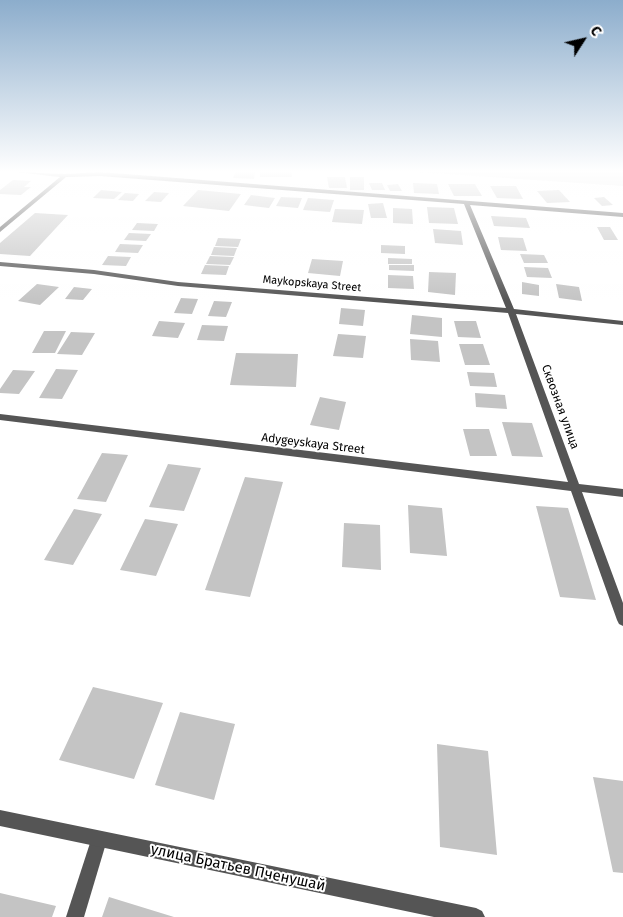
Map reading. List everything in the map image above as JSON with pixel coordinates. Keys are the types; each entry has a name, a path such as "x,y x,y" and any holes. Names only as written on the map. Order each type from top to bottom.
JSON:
{"street":[{"path":"0,230 18,215"},
{"name":"Сквозная улица","path":"471,215 511,311 577,488 623,620"},
{"name":"Maykopskaya Street","path":"0,264 94,272 178,284 511,311 623,323"},
{"name":"Adygeyskaya Street","path":"0,416 623,493"},
{"name":"улица Братьев Пченушай","path":"0,818 476,917"},
{"path":"75,917 99,840"}],"building":[{"path":"33,215 68,215 30,256 0,254 0,243"},
{"path":"334,215 363,215 362,224 332,222"},
{"path":"370,215 386,215 387,218 371,218"},
{"path":"393,215 412,215 413,224 393,223"},
{"path":"428,215 456,215 458,224 429,223"},
{"path":"491,216 526,218 530,228 494,226"},
{"path":"137,223 158,224 154,231 132,230"},
{"path":"597,227 610,227 618,240 604,240"},
{"path":"433,229 461,231 463,245 435,243"},
{"path":"129,233 151,234 146,241 124,240"},
{"path":"498,237 523,238 527,251 501,250"},
{"path":"218,238 241,239 238,247 215,246"},
{"path":"120,244 143,245 138,253 115,252"},
{"path":"381,245 405,246 405,254 381,253"},
{"path":"214,247 237,248 234,256 211,255"},
{"path":"520,254 544,255 548,263 524,263"},
{"path":"108,256 131,257 126,266 102,265"},
{"path":"210,256 234,257 230,265 206,264"},
{"path":"388,258 412,259 412,264 388,264"},
{"path":"312,259 343,261 340,276 308,273"},
{"path":"205,265 229,266 226,275 201,274"},
{"path":"389,265 414,265 414,271 389,270"},
{"path":"524,267 548,268 552,278 527,277"},
{"path":"429,272 456,273 455,295 428,292"},
{"path":"388,275 413,276 414,289 388,288"},
{"path":"522,282 539,285 539,296 522,294"},
{"path":"37,284 59,287 40,305 18,301"},
{"path":"556,284 579,287 582,301 559,298"},
{"path":"74,287 92,289 83,300 65,299"},
{"path":"181,298 198,299 192,314 174,313"},
{"path":"214,301 232,302 226,317 208,316"},
{"path":"341,308 365,310 363,326 339,324"},
{"path":"412,315 442,318 442,337 410,334"},
{"path":"159,321 185,323 178,338 152,336"},
{"path":"454,321 476,321 481,338 458,337"},
{"path":"202,325 228,326 224,341 197,340"},
{"path":"44,331 66,331 55,353 32,353"},
{"path":"71,332 95,333 82,355 57,354"},
{"path":"338,334 366,336 363,358 333,356"},
{"path":"410,339 438,341 440,362 411,360"},
{"path":"459,344 483,344 490,365 465,365"},
{"path":"236,353 298,354 296,387 230,385"},
{"path":"56,369 78,370 62,399 39,398"},
{"path":"13,370 35,371 19,394 0,393 0,389"},
{"path":"467,372 494,373 497,387 470,386"},
{"path":"475,393 505,395 507,409 476,407"},
{"path":"320,397 346,402 339,430 310,425"},
{"path":"502,422 532,423 543,457 512,456"},
{"path":"463,429 489,429 497,456 470,456"},
{"path":"102,453 128,455 106,502 77,499"},
{"path":"168,464 201,468 184,511 149,507"},
{"path":"245,477 283,482 250,597 205,590"},
{"path":"408,505 442,508 447,556 410,553"},
{"path":"536,506 568,508 596,600 560,597"},
{"path":"74,509 102,514 73,565 44,560"},
{"path":"145,519 178,524 156,576 120,570"},
{"path":"344,523 380,525 381,570 342,567"},
{"path":"93,687 163,703 134,779 59,760"},
{"path":"180,712 235,724 214,800 155,785"},
{"path":"437,744 488,751 497,855 440,847"},
{"path":"593,777 623,781 623,873 613,872"},
{"path":"0,893 56,906 52,917 0,917"},
{"path":"109,897 174,917 102,917"}]}
